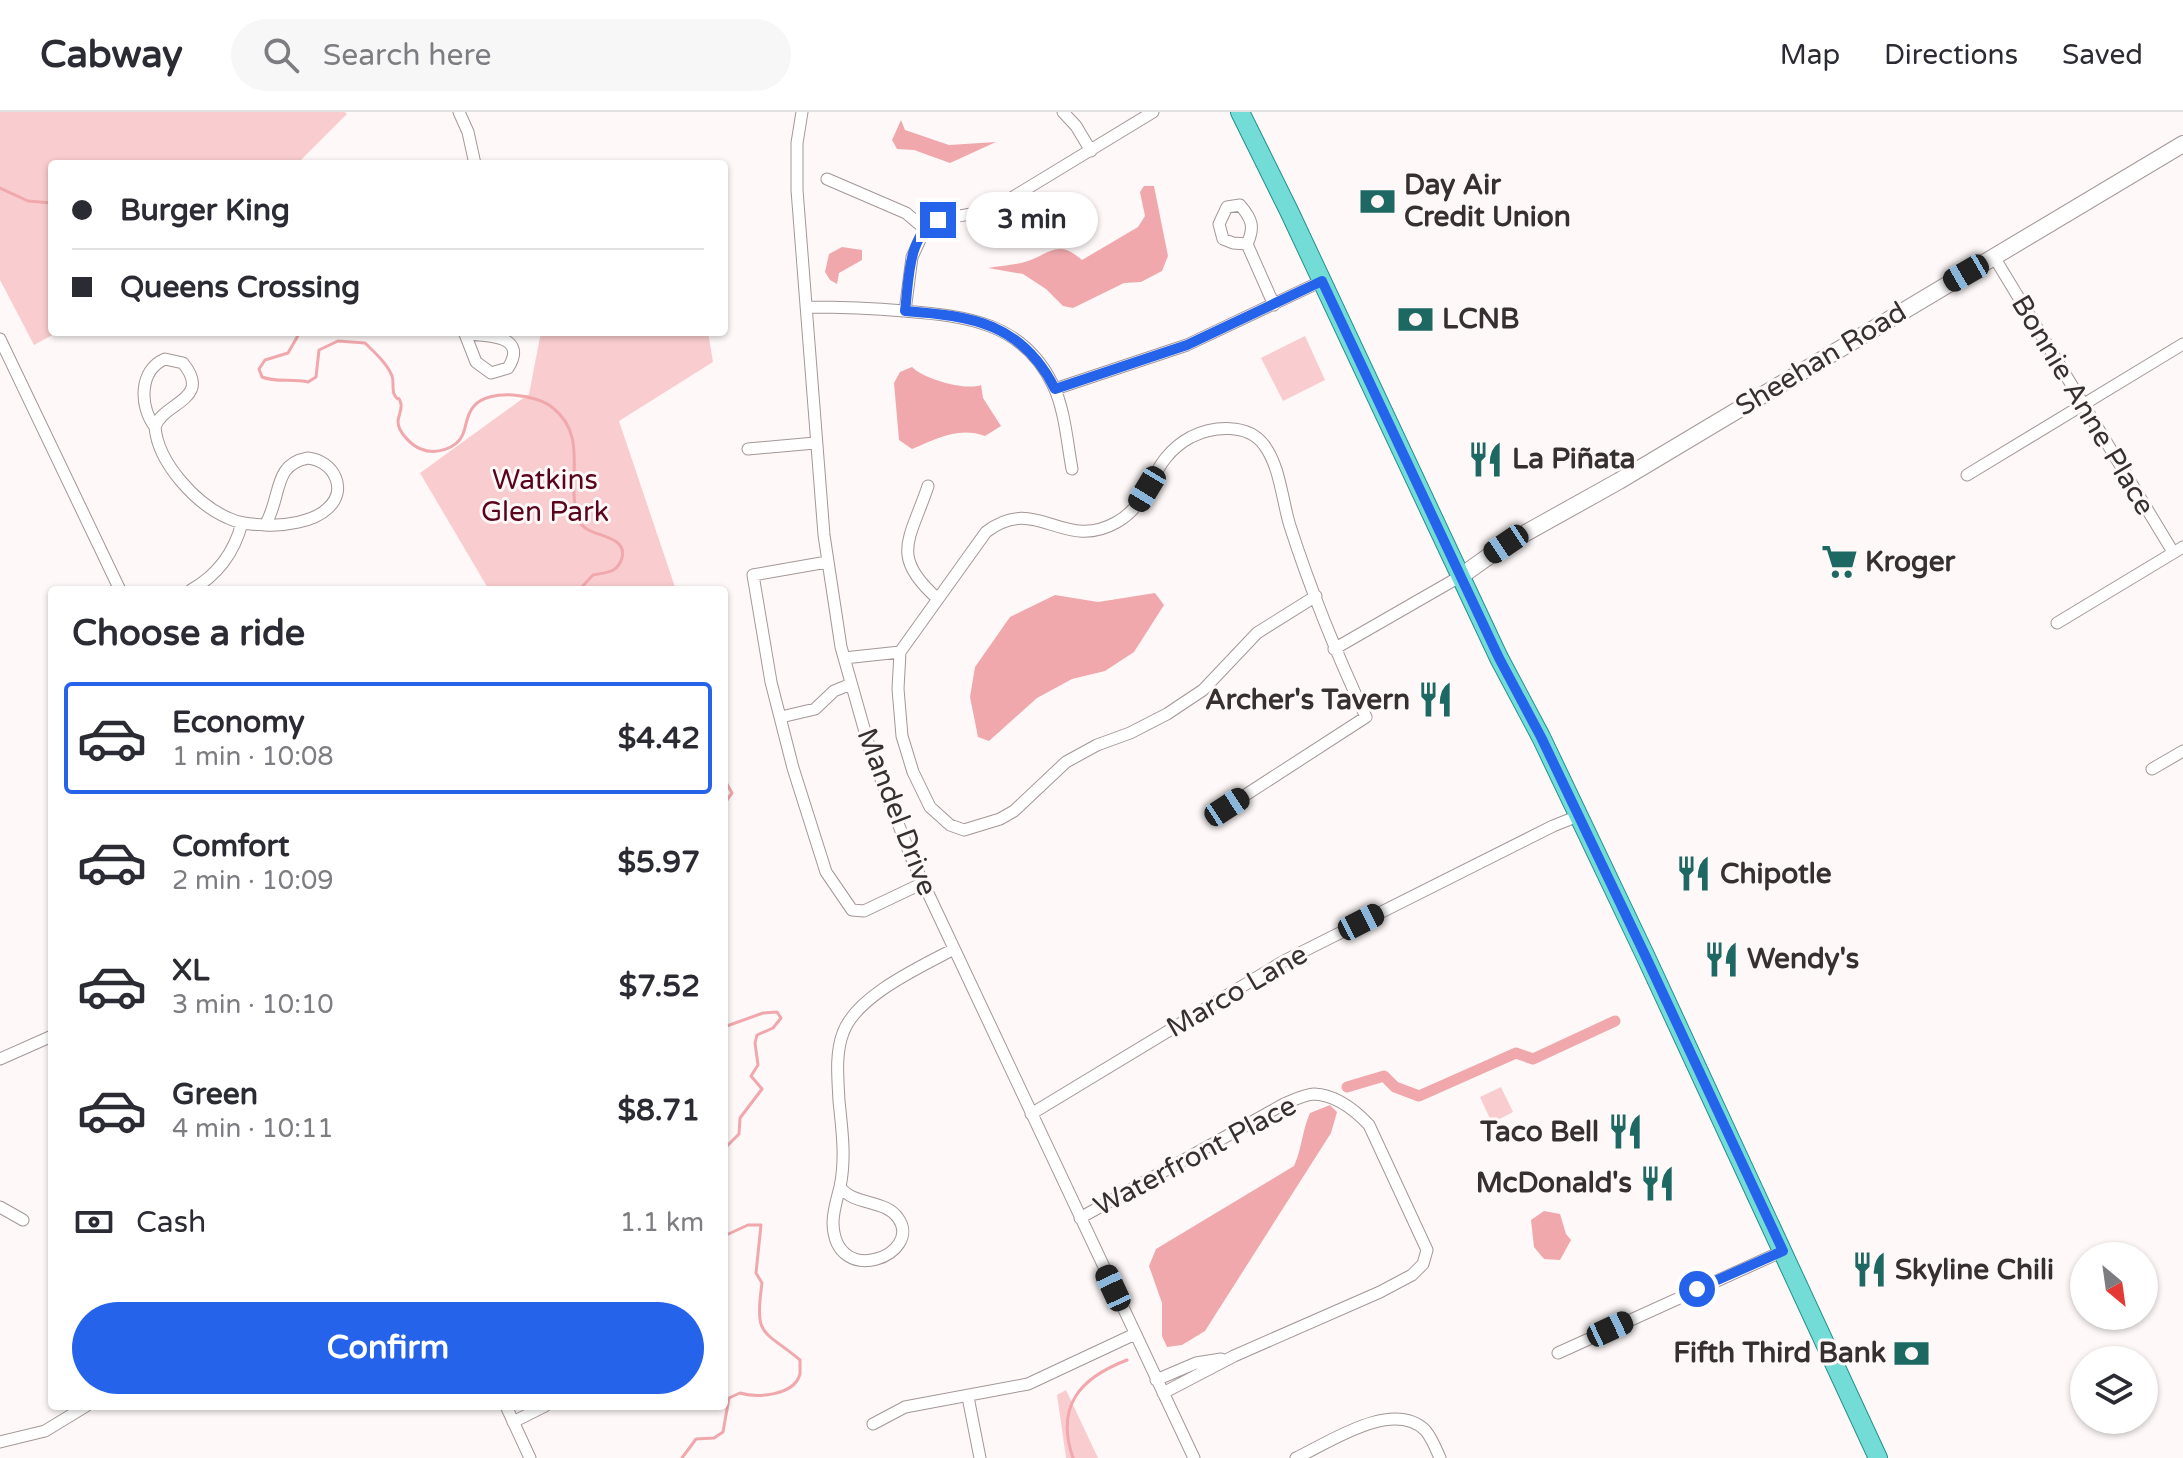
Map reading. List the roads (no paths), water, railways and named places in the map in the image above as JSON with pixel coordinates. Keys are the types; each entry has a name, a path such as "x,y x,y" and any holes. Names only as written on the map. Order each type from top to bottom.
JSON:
{"main road":[{"path":"1240,112 1499,658 1541,737 1878,1458"}],"street":[{"path":"459,112 468,132 474,160"},
{"name":"Mandel Drive","path":"802,112 797,162 815,443 827,562 844,658 871,753 896,822 923,883 1194,1458"},
{"path":"1063,112 1091,151"},
{"path":"905,311 912,257 925,229 947,218 995,208 1153,112"},
{"name":"Sheehan Road","path":"1461,576 1506,544 1619,481 2183,144"},
{"path":"827,179 906,213 925,229"},
{"path":"1247,244 1274,305"},
{"name":"Bonnie Anne Place","path":"1994,257 2178,550"},
{"path":"1055,389 1187,345 1322,281"},
{"path":"806,307 856,307 961,317 1004,331 1030,351 1055,389 1072,469"},
{"path":"466,336 481,367 491,373 508,368 513,358 505,340 490,336"},
{"path":"0,339 118,586"},
{"path":"1967,475 2183,344"},
{"path":"155,427 161,415 181,403 190,393 191,376 177,360 165,359 155,363 145,376 147,414 174,472 207,504 226,518 242,523 265,525 297,522 322,513 330,507 337,494 338,483 331,468 317,459 293,462 282,475 273,512 265,525"},
{"path":"1227,807 1366,717 1334,649 1316,596 1290,525 1274,467 1264,444 1249,433 1231,428 1211,429 1174,448 1160,462 1135,509 1099,531 1077,533 1015,517 1000,521 986,532 900,652 898,689 902,736 913,772 930,807 950,825 964,830 1000,819 1014,811 1066,762 1167,714 1203,690 1257,633 1316,596"},
{"path":"748,449 815,443"},
{"path":"928,486 906,549 909,566 919,582 938,599"},
{"path":"196,586 218,570 236,542 242,523"},
{"path":"2057,623 2178,550"},
{"path":"827,562 753,575 759,622 793,768 826,872 852,910 864,911 923,883"},
{"path":"1334,649 1461,576"},
{"path":"844,658 900,652"},
{"path":"781,717 815,709 834,691 851,684"},
{"path":"2152,769 2183,751"},
{"name":"Marco Lane","path":"1031,1114 1284,961 1578,816"},
{"path":"840,1187 850,1197 892,1211 898,1217 902,1238 894,1251 866,1261 849,1257 839,1249 833,1223 844,1142 838,1067 842,1034 856,1011 879,993 954,949"},
{"path":"0,1059 48,1038"},
{"name":"Waterfront Place","path":"1080,1218 1284,1104 1312,1093 1334,1099 1356,1111 1369,1125 1427,1250 1423,1264 1412,1275 1380,1292 1234,1356 1163,1393"},
{"path":"0,1207 23,1220"},
{"path":"1558,1353 1783,1251"},
{"path":"873,1424 905,1407 1028,1384 1135,1334"},
{"name":"Waterfront Place","path":"1156,1380 1196,1363 1234,1356"},
{"path":"968,1397 980,1458"},
{"path":"0,1442 45,1431 79,1410"},
{"path":"508,1410 530,1458"},
{"path":"513,1422 537,1410"},
{"path":"1296,1458 1374,1421 1392,1418 1413,1422 1425,1430 1440,1458"}],"waterway":[{"path":"0,188 28,201 48,203"},
{"path":"298,336 288,353 265,360 259,369 262,377 308,382 316,377 319,350 338,341 365,343 384,362 392,376 394,394 401,404 400,430 414,445 427,451 456,444 463,434 471,409 481,400 501,395 525,396 553,408 571,433 574,493 580,522 590,531 613,540 622,550 617,567 593,575 583,586"},
{"path":"728,786 732,793 728,798"},
{"path":"728,1026 763,1013 777,1012 781,1018 773,1028 757,1035 758,1065 751,1076 762,1089 740,1118 739,1134 728,1145"},
{"path":"1347,1087 1384,1076 1395,1087 1419,1096 1516,1053 1533,1059 1615,1021"},
{"path":"728,1234 748,1225 761,1225 756,1273 762,1283 761,1323 770,1337 800,1360 800,1374 783,1391 765,1395 740,1393 729,1398 728,1404"},
{"path":"1073,1458 1067,1423 1076,1396 1096,1376 1127,1360"},
{"path":"682,1458 696,1439 714,1438 723,1432 727,1410"}],"place":[{"name":"Day Air Credit Union","path":"1378,201"},
{"name":"LCNB","path":"1416,319"},
{"name":"La Piñata","path":"1486,459"},
{"name":"Kroger","path":"1839,562"},
{"name":"Archer's Tavern","path":"1436,700"},
{"name":"Chipotle","path":"1694,874"},
{"name":"Wendy's","path":"1721,959"},
{"name":"Taco Bell","path":"1625,1132"},
{"name":"McDonald's","path":"1658,1183"},
{"name":"Skyline Chili","path":"1869,1270"},
{"name":"Fifth Third Bank","path":"1912,1353"}],"park label":[{"name":"Watkins Glen Park","path":"545,496"}]}
